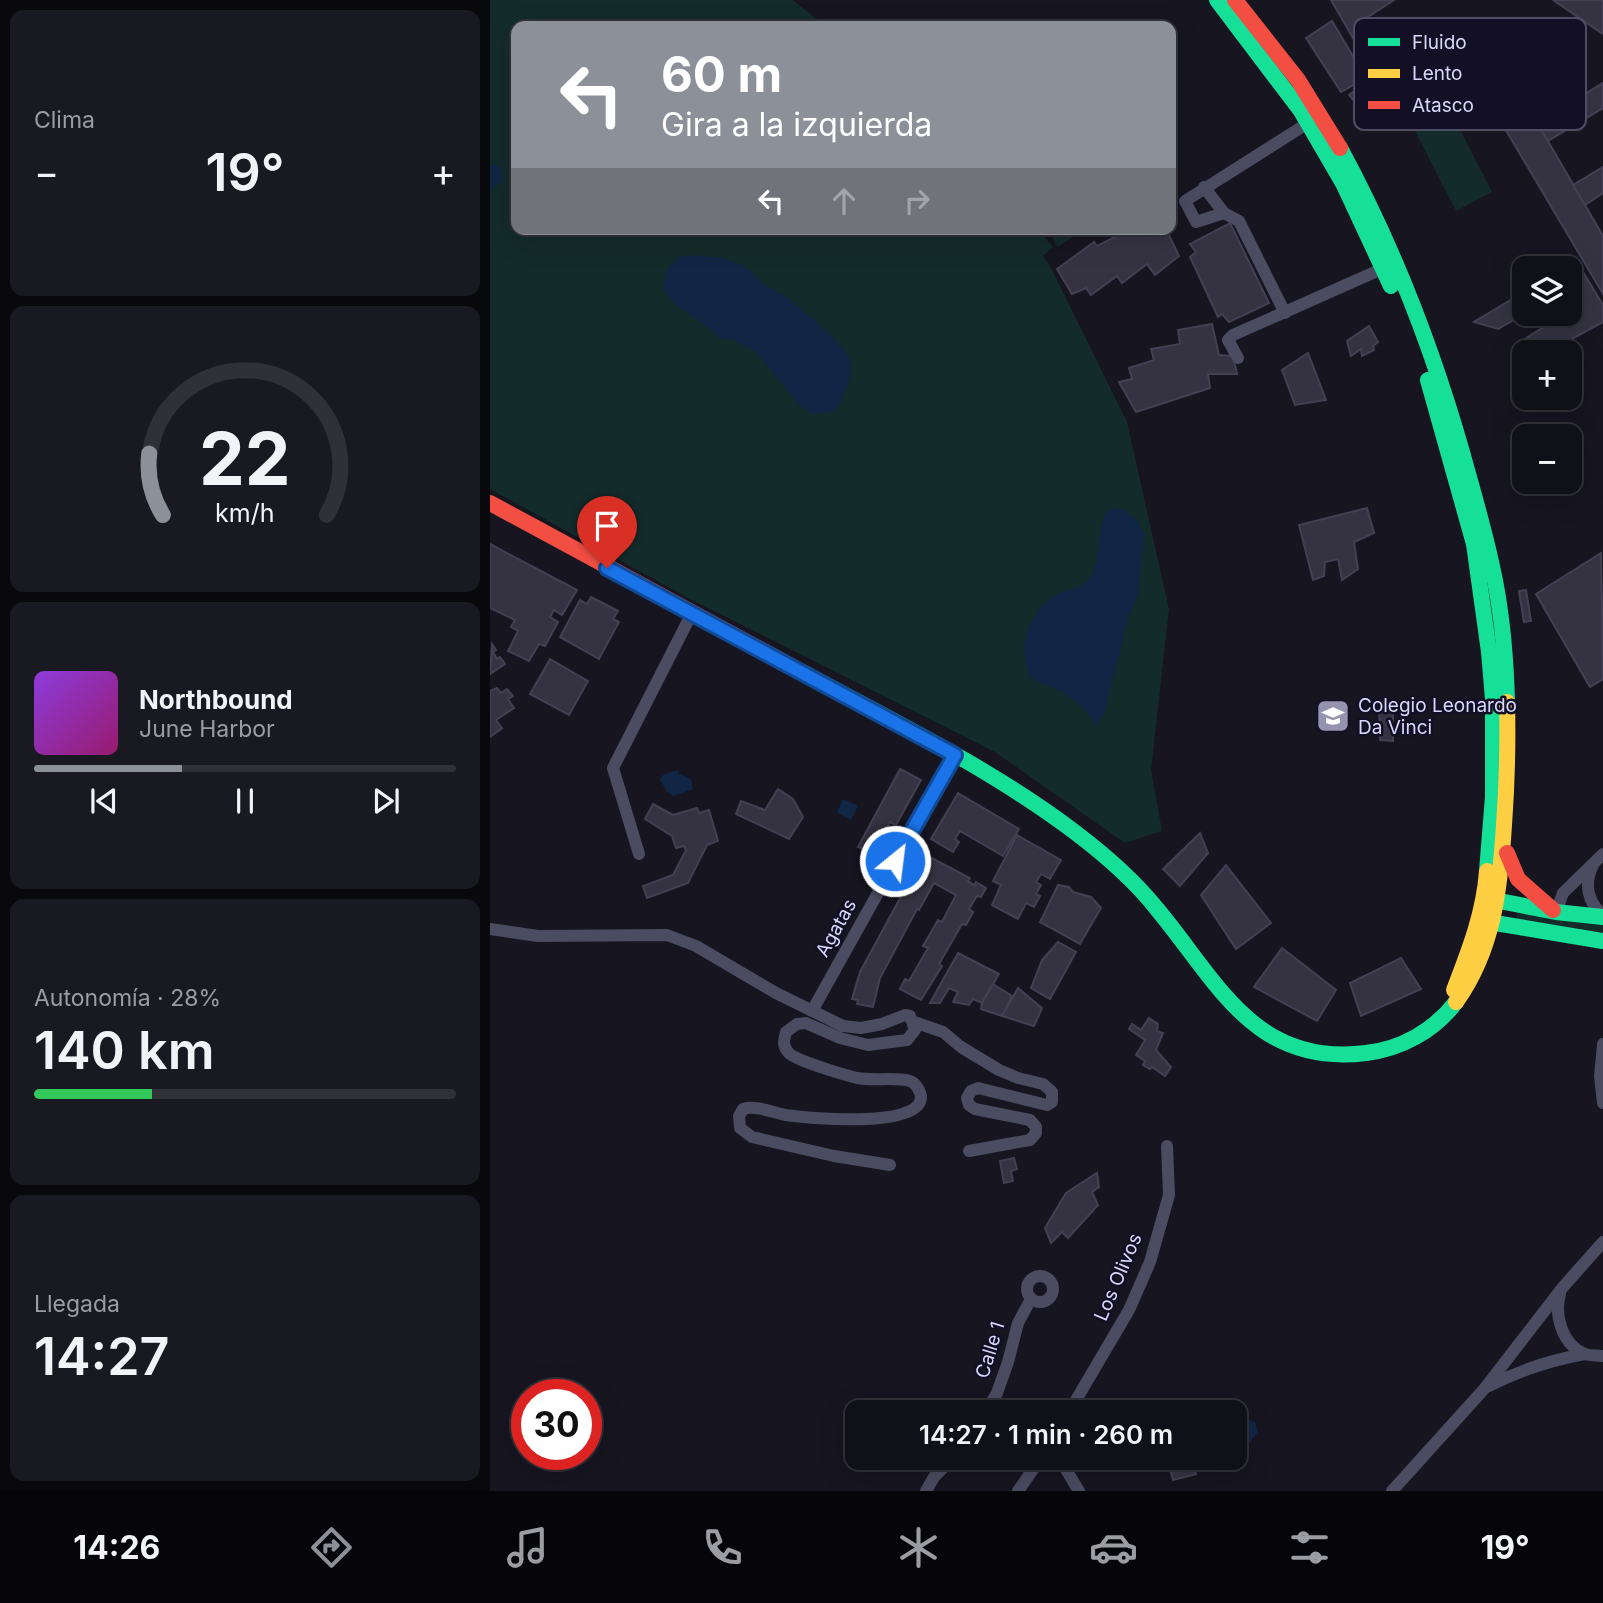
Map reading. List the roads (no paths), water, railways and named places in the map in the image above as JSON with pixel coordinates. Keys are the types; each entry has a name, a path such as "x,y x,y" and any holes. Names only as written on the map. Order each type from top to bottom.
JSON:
{"main road":[{"path":"1217,0 1308,123 1344,185 1384,268 1424,369 1463,500 1478,567 1493,699 1491,899"},
{"path":"490,503 955,755 1082,837 1156,907 1235,1011 1252,1027 1270,1038 1286,1045 1328,1054 1376,1052 1398,1047 1419,1036 1458,1004 1480,965 1504,829 1509,746 1508,701 1497,592 1457,430 1403,282 1358,183 1313,102 1236,0"},
{"path":"1504,829 1511,871 1556,912"},
{"path":"1491,899 1556,912 1603,916"},
{"path":"1487,921 1603,941"}],"street":[{"path":"1224,213 1199,222 1194,221 1185,201 1308,123"},
{"path":"1204,187 1224,213 1238,222 1285,313"},
{"path":"1238,358 1228,340 1233,335 1384,268"},
{"path":"639,854 613,768 692,613"},
{"name":"Agatas","path":"812,1011 955,755"},
{"path":"1556,912 1563,893 1600,857"},
{"path":"1600,857 1588,880 1588,891 1591,901 1603,916"},
{"path":"490,929 538,936 667,935 696,946 776,993 843,1026 862,1028 905,1015 910,1016 914,1022 943,1032 961,1047 999,1070 1043,1084 1052,1092 1052,1102 1047,1105 978,1088 971,1091 967,1098 969,1105 975,1109 1030,1120 1036,1127 1030,1140 969,1151"},
{"path":"890,1165 752,1138 740,1128 739,1116 743,1110 749,1108 840,1120 878,1119 912,1110 919,1105 921,1097 919,1090 909,1080 857,1078 800,1060 788,1054 783,1044 786,1032 797,1024 806,1023 839,1038 868,1045 907,1040 913,1035 914,1022"},
{"path":"1603,1044 1600,1076 1603,1103"},
{"name":"Los Olivos","path":"1076,1400 1129,1310 1150,1262 1169,1195 1167,1146"},
{"path":"1392,1491 1485,1388 1563,1287 1603,1241"},
{"path":"1563,1287 1559,1297 1559,1319 1568,1339 1585,1354"},
{"name":"Calle 1","path":"993,1400 1008,1362 1018,1323 1031,1299"},
{"path":"1485,1388 1550,1360 1585,1354 1603,1356"},
{"path":"926,1491 941,1470"},
{"path":"1018,1491 1033,1470"},
{"path":"1066,1470 1079,1491"}],"water":[{"path":"490,164 501,167 503,180 490,190"},
{"path":"681,256 714,257 745,267 765,285 800,308 840,345 847,353 851,367 847,387 835,411 814,414 800,406 755,351 731,339 720,339 669,297 663,289 667,269"},
{"path":"1110,508 1122,509 1136,519 1144,534 1138,595 1129,615 1104,714 1095,725 1077,702 1032,680 1027,669 1025,645 1031,622 1045,603 1089,579 1096,562 1102,523"},
{"path":"677,770 679,774 691,779 693,789 673,796 667,792 660,779 663,775"},
{"path":"843,799 858,806 851,820 837,813"},
{"path":"1247,1419 1255,1422 1258,1432 1247,1444"}],"place":[{"name":"Colegio Leonardo Da Vinci","path":"1333,716"}]}
